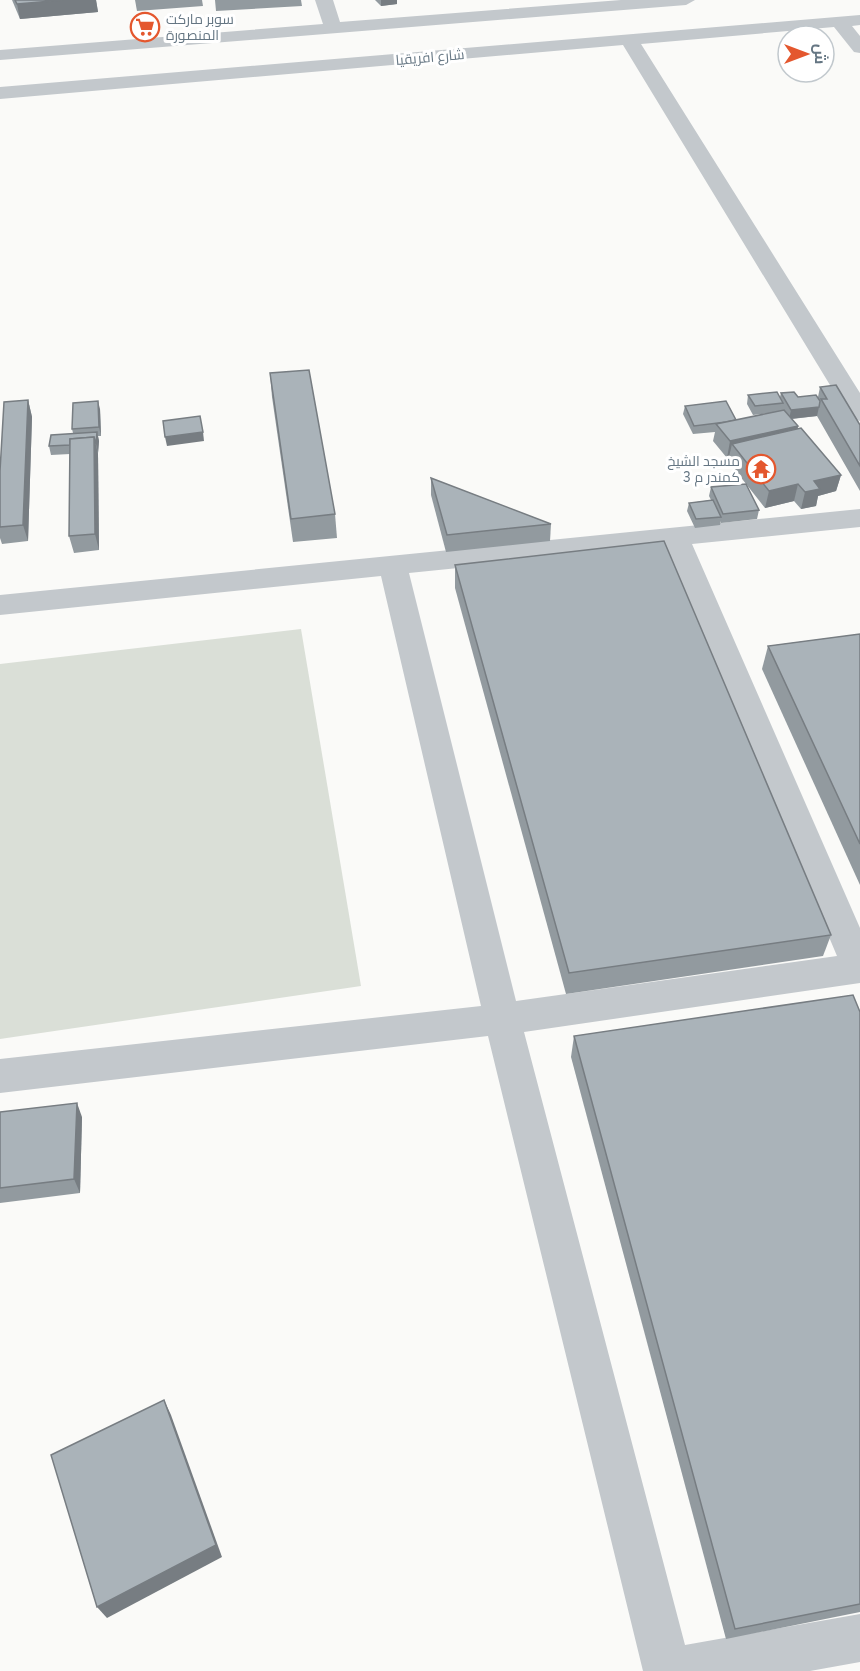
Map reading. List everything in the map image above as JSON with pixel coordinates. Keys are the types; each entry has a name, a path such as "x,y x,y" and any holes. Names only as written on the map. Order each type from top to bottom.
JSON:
{"street":[{"path":"324,0 333,28"},
{"path":"0,55 686,0"},
{"name":"شارع افريقيا","path":"0,93 860,20"},
{"path":"839,22 860,48"},
{"path":"629,40 860,413"},
{"path":"100,85 70,72 68,62 110,46"},
{"path":"0,605 860,518"},
{"path":"0,1076 502,1019 860,968 675,537"},
{"path":"393,565 502,1019 667,1671"},
{"path":"674,1671 860,1638"}],"shaded area":[{"path":"301,629 361,986 0,1039 0,664"}],"building":[{"path":"15,0 63,0 17,4"},
{"path":"309,370 335,514 291,519 270,373"},
{"path":"836,385 860,425 860,466 821,399 827,399 820,387"},
{"path":"777,392 783,403 755,406 748,395"},
{"path":"794,392 798,397 816,395 820,401 819,407 791,410 781,393"},
{"path":"28,400 23,525 0,527 4,402"},
{"path":"98,401 99,427 72,429 73,403"},
{"path":"726,401 736,420 694,426 685,406"},
{"path":"784,410 798,426 730,441 716,424"},
{"path":"200,416 203,432 165,437 163,421"},
{"path":"801,428 841,475 814,481 820,489 805,492 798,484 769,491 732,444"},
{"path":"97,432 96,444 94,437 70,439 70,445 49,446 51,435"},
{"path":"94,437 95,534 69,536 70,439"},
{"path":"431,478 551,524 447,535"},
{"path":"746,484 759,510 723,514 711,487"},
{"path":"713,500 721,517 696,519 689,503"},
{"path":"664,541 831,935 569,973 455,565"},
{"path":"860,634 860,844 768,646"},
{"path":"853,995 860,1012 860,1604 735,1629 574,1036"},
{"path":"77,1103 74,1179 0,1188 0,1112"},
{"path":"164,1400 216,1545 97,1607 51,1455"}],"place":[{"name":"سوبر ماركت المنصورة","path":"145,27"},
{"name":"مسجد الشيخ كمندر م 3","path":"761,469"}]}
